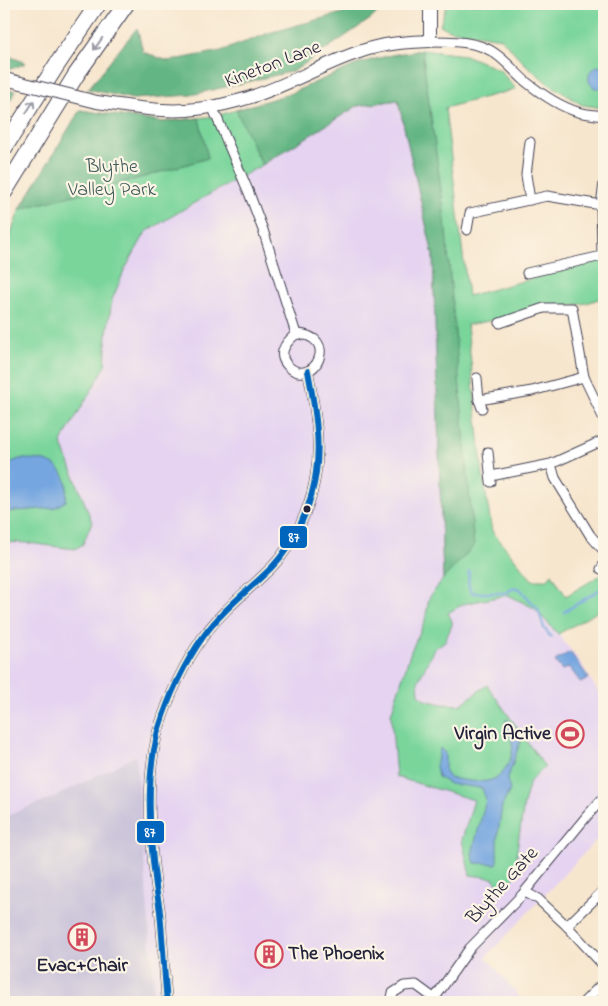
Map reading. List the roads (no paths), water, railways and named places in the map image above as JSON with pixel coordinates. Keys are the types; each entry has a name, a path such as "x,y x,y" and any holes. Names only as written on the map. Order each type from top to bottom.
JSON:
{"highway":[{"path":"4,148 98,4"},
{"path":"4,192 76,75 126,4"}],"street":[{"path":"430,4 430,40 467,43 485,48 503,60 525,81 552,101 578,112 604,116"},
{"name":"Kineton Lane","path":"5,78 97,102 162,110 186,110 240,100 268,91 365,50 384,45 430,40"},
{"path":"212,106 263,230 296,334"},
{"path":"530,142 526,175 530,200"},
{"path":"527,274 602,256 601,205 604,183"},
{"path":"467,230 470,213 547,196 601,205"},
{"path":"500,323 544,308 572,308 584,377 604,419"},
{"path":"296,334 304,334 311,337 318,343 320,349 320,358 316,366 308,371 294,370 284,360 284,346 296,334"},
{"path":"167,1002 150,810 152,763 158,730 184,668 204,636 226,610 274,565 294,537 308,506 316,472 318,450 308,371"},
{"path":"477,378 480,404 584,377"},
{"path":"488,452 491,479 552,464 604,440"},
{"path":"552,464 555,478 590,535 604,551"},
{"name":"Blythe Gate","path":"433,1000 470,948 525,892 586,816 604,797"},
{"path":"567,926 604,890"},
{"path":"525,892 538,900 567,926 604,966"},
{"path":"584,1002 604,982"},
{"path":"391,1002 393,993 404,986 416,985 433,1000"}],"water":[{"path":"598,66 604,68 604,88 601,89 593,87 589,81 590,71"},
{"path":"19,459 40,460 53,464 58,468 67,483 66,501 54,508 4,512 4,466"},
{"path":"570,652 589,678 581,683 569,667 563,670 555,661"},
{"path":"507,719 521,740 507,780 510,790 502,806 497,840 497,864 475,863 472,854 486,800 482,788 450,784 438,777 436,766 440,748 445,753 445,772 449,778 479,782 496,778 508,764 512,753 512,741 505,723"}],"waterway":[{"path":"469,571 469,586 473,593 506,593 512,589 519,588 538,609 544,628 551,637"},
{"path":"564,612 604,587"}],"place":[{"name":"Virgin Active","path":"570,734"},
{"name":"Evac+Chair","path":"82,937"},
{"name":"The Phoenix","path":"269,954"}],"park label":[{"name":"Blythe Valley Park","path":"112,178"}]}
